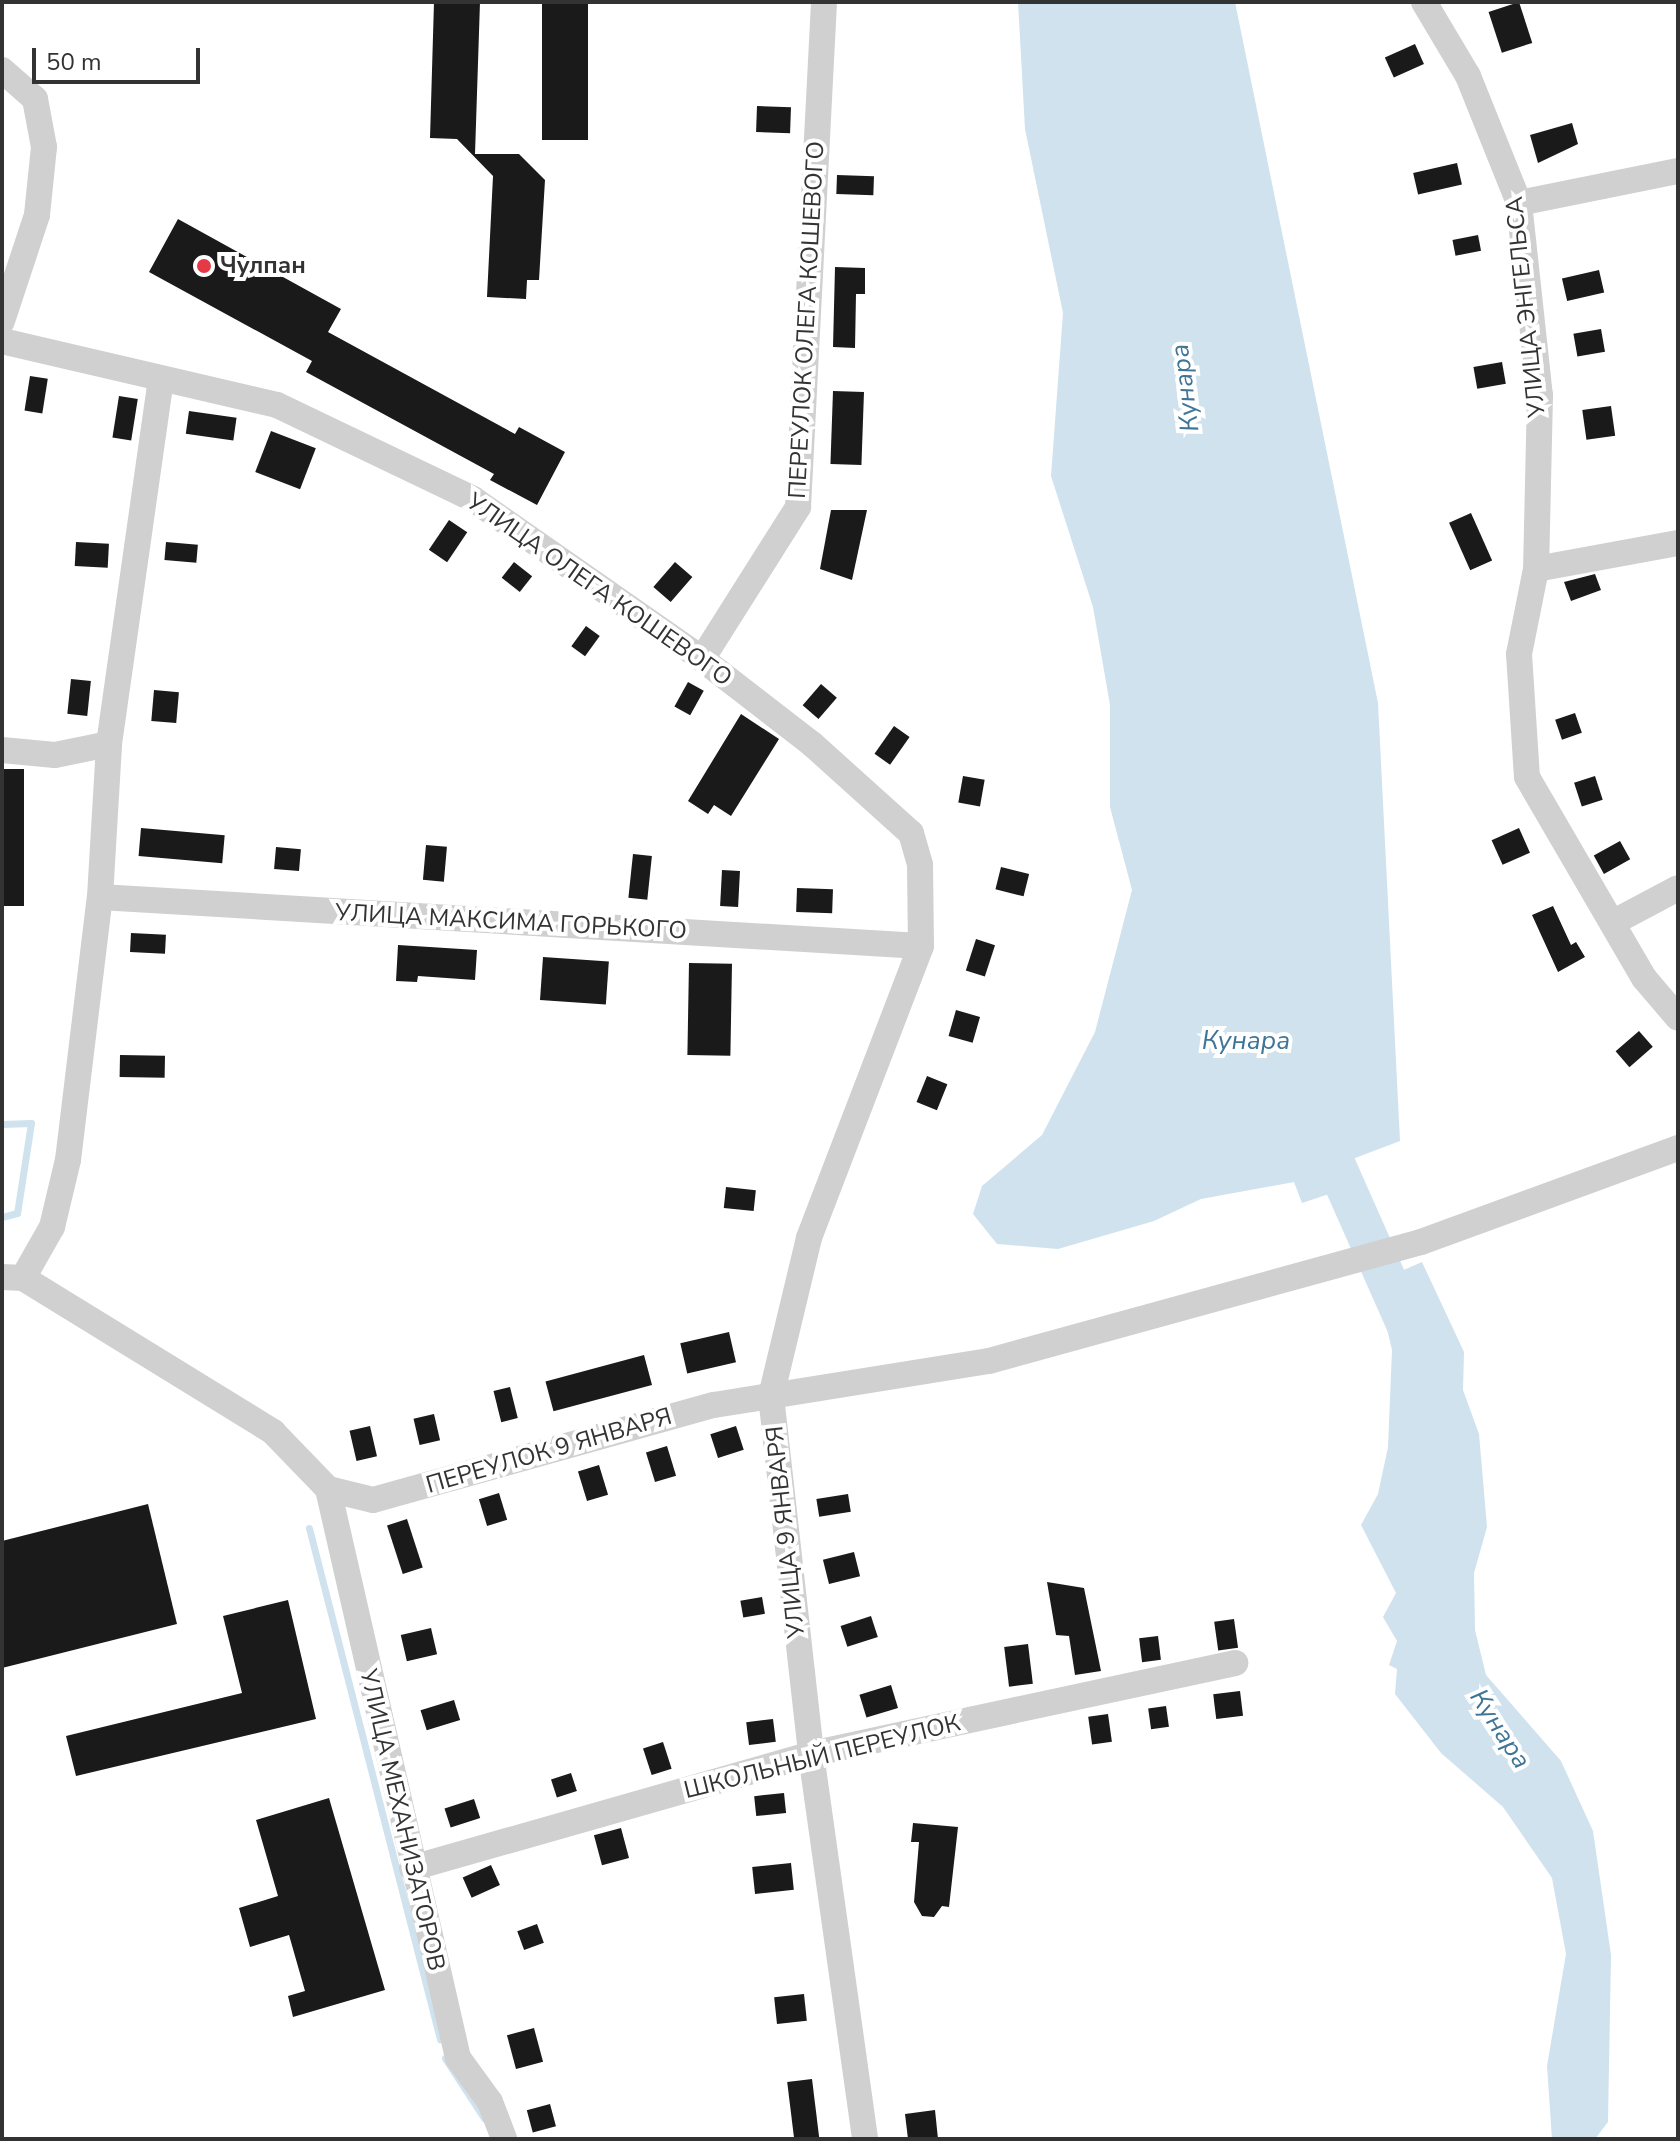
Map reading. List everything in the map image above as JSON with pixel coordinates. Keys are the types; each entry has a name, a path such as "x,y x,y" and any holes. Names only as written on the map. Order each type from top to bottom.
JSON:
{"street":[{"name":"ПЕРЕУЛОК ОЛЕГА КОШЕВОГО","path":"702,659 798,507 824,2"},
{"name":"УЛИЦА ЭНГЕЛЬСА","path":"1424,2 1468,76 1519,203 1540,395 1536,569 1519,654 1527,777 1644,978 1678,1018"},
{"path":"2,70 35,99 44,147 37,215 2,321"},
{"path":"1519,203 1678,171"},
{"name":"УЛИЦА ОЛЕГА КОШЕВОГО","path":"2,341 277,405 473,499 702,659 812,744 911,833 920,865 921,946"},
{"path":"161,380 109,744 100,897 68,1160 52,1227 12,1277 273,1432 328,1489"},
{"path":"1536,569 1678,543"},
{"path":"2,750 55,755 109,744"},
{"path":"1614,922 1678,888"},
{"name":"УЛИЦА МАКСИМА ГОРЬКОГО","path":"100,897 921,946"},
{"name":"УЛИЦА 9 ЯНВАРЯ","path":"865,2139 811,1754 771,1396 809,1238 921,946"},
{"name":"ПЕРЕУЛОК 9 ЯНВАРЯ","path":"328,1489 373,1500 714,1405 989,1361 1421,1242 1678,1148"},
{"name":"УЛИЦА МЕХАНИЗАТОРОВ","path":"328,1489 412,1868 458,2058 490,2102 504,2139"},
{"name":"ШКОЛЬНЫЙ ПЕРЕУЛОК","path":"412,1868 811,1754 1235,1663"}],"water":[{"name":"Кунара","path":"1018,2 1235,2 1378,703 1400,1141 1342,1163 1344,1189 1302,1203 1294,1182 1201,1199 1154,1221 1058,1249 997,1244 973,1214 982,1186 1042,1135 1095,1032 1132,890 1110,807 1110,705 1093,607 1051,476 1063,313 1025,129"},
{"name":"Кунара","path":"1422,1262 1464,1352 1463,1390 1479,1434 1487,1527 1474,1573 1475,1630 1486,1675 1561,1761 1593,1831 1611,1955 1608,2122 1595,2139 1552,2139 1547,2066 1566,1954 1552,1878 1503,1807 1441,1753 1395,1694 1397,1669 1389,1665 1397,1641 1383,1617 1396,1593 1361,1525 1378,1494 1388,1447 1392,1350 1376,1282"}],"building":[{"path":"434,2 480,2 475,154 519,154 545,180 539,280 527,280 526,299 487,297 493,176 457,139 430,138"},
{"path":"542,2 588,2 588,140 542,140"},
{"path":"1519,2 1532,43 1502,53 1489,12"},
{"path":"1415,44 1424,64 1394,78 1385,57"},
{"path":"757,106 791,107 790,133 756,132"},
{"path":"1572,123 1578,144 1538,163 1530,135"},
{"path":"1457,163 1462,184 1418,195 1413,173"},
{"path":"837,175 874,176 873,195 836,194"},
{"path":"178,219 341,309 328,332 515,434 519,427 565,452 537,505 490,480 494,474 306,372 312,361 149,272"},
{"path":"1478,235 1481,251 1456,256 1452,240"},
{"path":"835,267 865,268 865,294 856,294 855,348 833,347"},
{"path":"1599,270 1604,292 1567,301 1562,279"},
{"path":"1601,329 1605,352 1577,357 1573,334"},
{"path":"1502,362 1506,384 1477,389 1473,367"},
{"path":"30,376 48,379 42,413 25,411"},
{"path":"833,391 864,392 861,465 830,464"},
{"path":"119,396 138,399 131,440 112,437"},
{"path":"1611,406 1615,436 1586,440 1582,410"},
{"path":"189,411 237,418 233,440 186,434"},
{"path":"271,431 316,448 300,489 255,472"},
{"path":"831,510 867,510 852,580 820,569"},
{"path":"1471,513 1492,561 1470,570 1449,523"},
{"path":"449,520 467,532 447,562 429,550"},
{"path":"76,542 109,544 108,568 75,566"},
{"path":"166,542 198,545 196,563 164,560"},
{"path":"514,562 532,576 520,592 502,578"},
{"path":"675,562 692,577 671,602 653,587"},
{"path":"1595,574 1601,590 1571,601 1564,582"},
{"path":"586,626 600,636 585,656 571,646"},
{"path":"71,679 91,681 87,716 67,714"},
{"path":"688,682 704,691 690,715 674,706"},
{"path":"821,684 837,698 818,719 803,705"},
{"path":"154,690 179,692 176,723 151,721"},
{"path":"1575,713 1582,733 1562,740 1555,720"},
{"path":"741,714 779,739 731,816 714,805 708,814 688,801"},
{"path":"894,726 910,737 890,765 874,754"},
{"path":"2,769 24,769 24,906 2,906"},
{"path":"963,776 985,780 980,806 958,803"},
{"path":"1595,776 1603,800 1582,807 1574,783"},
{"path":"141,828 225,835 222,863 139,856"},
{"path":"1519,828 1530,853 1503,865 1492,840"},
{"path":"1620,841 1630,859 1604,874 1594,856"},
{"path":"426,845 447,847 444,882 423,880"},
{"path":"276,847 301,849 299,871 274,869"},
{"path":"633,854 652,856 647,900 628,898"},
{"path":"1001,867 1029,874 1024,896 995,889"},
{"path":"722,870 740,871 738,907 720,906"},
{"path":"797,888 833,889 832,913 796,912"},
{"path":"1553,906 1571,945 1576,942 1585,957 1558,972 1532,915"},
{"path":"131,933 166,935 165,954 130,952"},
{"path":"976,939 995,945 985,977 966,970"},
{"path":"398,945 477,950 475,980 418,976 417,982 396,981"},
{"path":"543,957 609,962 606,1004 540,1000"},
{"path":"689,963 732,964 730,1056 687,1055"},
{"path":"956,1010 980,1017 973,1043 949,1036"},
{"path":"1639,1031 1653,1047 1629,1067 1616,1051"},
{"path":"120,1055 165,1056 165,1078 120,1077"},
{"path":"927,1076 947,1084 937,1110 917,1102"},
{"path":"726,1187 756,1190 754,1211 724,1208"},
{"path":"729,1332 736,1362 687,1373 680,1343"},
{"path":"644,1355 652,1385 553,1411 545,1381"},
{"path":"510,1387 518,1418 501,1422 494,1391"},
{"path":"434,1414 440,1440 420,1445 414,1419"},
{"path":"370,1426 377,1456 357,1461 350,1431"},
{"path":"736,1426 744,1450 718,1458 710,1434"},
{"path":"667,1446 676,1476 655,1482 646,1452"},
{"path":"599,1465 608,1495 587,1501 578,1471"},
{"path":"499,1493 507,1520 487,1526 479,1499"},
{"path":"848,1494 851,1512 819,1517 816,1499"},
{"path":"148,1504 177,1624 2,1668 2,1541"},
{"path":"407,1519 423,1568 403,1574 387,1525"},
{"path":"854,1552 860,1576 829,1584 823,1560"},
{"path":"1047,1582 1084,1588 1101,1671 1075,1675 1069,1636 1056,1635"},
{"path":"762,1597 765,1614 743,1618 740,1601"},
{"path":"288,1600 316,1719 76,1776 66,1736 242,1693 223,1616"},
{"path":"871,1616 878,1637 847,1647 841,1626"},
{"path":"1234,1619 1238,1648 1218,1651 1214,1622"},
{"path":"431,1628 437,1654 407,1661 401,1635"},
{"path":"1158,1636 1161,1660 1142,1662 1139,1638"},
{"path":"1028,1644 1033,1684 1009,1687 1004,1647"},
{"path":"891,1685 898,1708 866,1718 859,1695"},
{"path":"1240,1691 1243,1716 1216,1719 1213,1694"},
{"path":"454,1700 460,1720 427,1730 421,1710"},
{"path":"1166,1706 1169,1727 1151,1729 1148,1709"},
{"path":"1108,1714 1112,1742 1092,1745 1088,1717"},
{"path":"773,1719 776,1742 749,1745 746,1722"},
{"path":"663,1742 672,1769 652,1775 643,1748"},
{"path":"571,1773 577,1791 557,1798 551,1779"},
{"path":"784,1793 786,1813 756,1816 754,1796"},
{"path":"329,1798 385,1990 293,2017 288,1996 305,1991 289,1935 250,1947 239,1908 278,1896 256,1820"},
{"path":"474,1799 480,1818 451,1828 445,1809"},
{"path":"913,1823 958,1827 949,1907 942,1906 934,1917 922,1916 914,1902 919,1842 911,1842"},
{"path":"621,1828 629,1858 602,1865 594,1835"},
{"path":"791,1863 794,1890 755,1894 752,1867"},
{"path":"491,1865 500,1885 472,1898 463,1878"},
{"path":"537,1924 544,1943 524,1950 517,1931"},
{"path":"804,1994 807,2021 777,2024 774,1997"},
{"path":"534,2028 543,2062 516,2069 507,2035"},
{"path":"812,2079 819,2139 794,2139 787,2082"},
{"path":"550,2104 556,2126 533,2132 527,2110"},
{"path":"935,2110 938,2139 908,2139 905,2114"}],"waterway":[{"path":"2,1124 31,1123 17,1213 2,1217"},
{"name":"Кунара","path":"1322,1134 1408,1328"},
{"path":"309,1528 440,2039"},
{"path":"445,2058 484,2118"}],"place":[{"name":"Чулпан","path":"204,266"}]}
